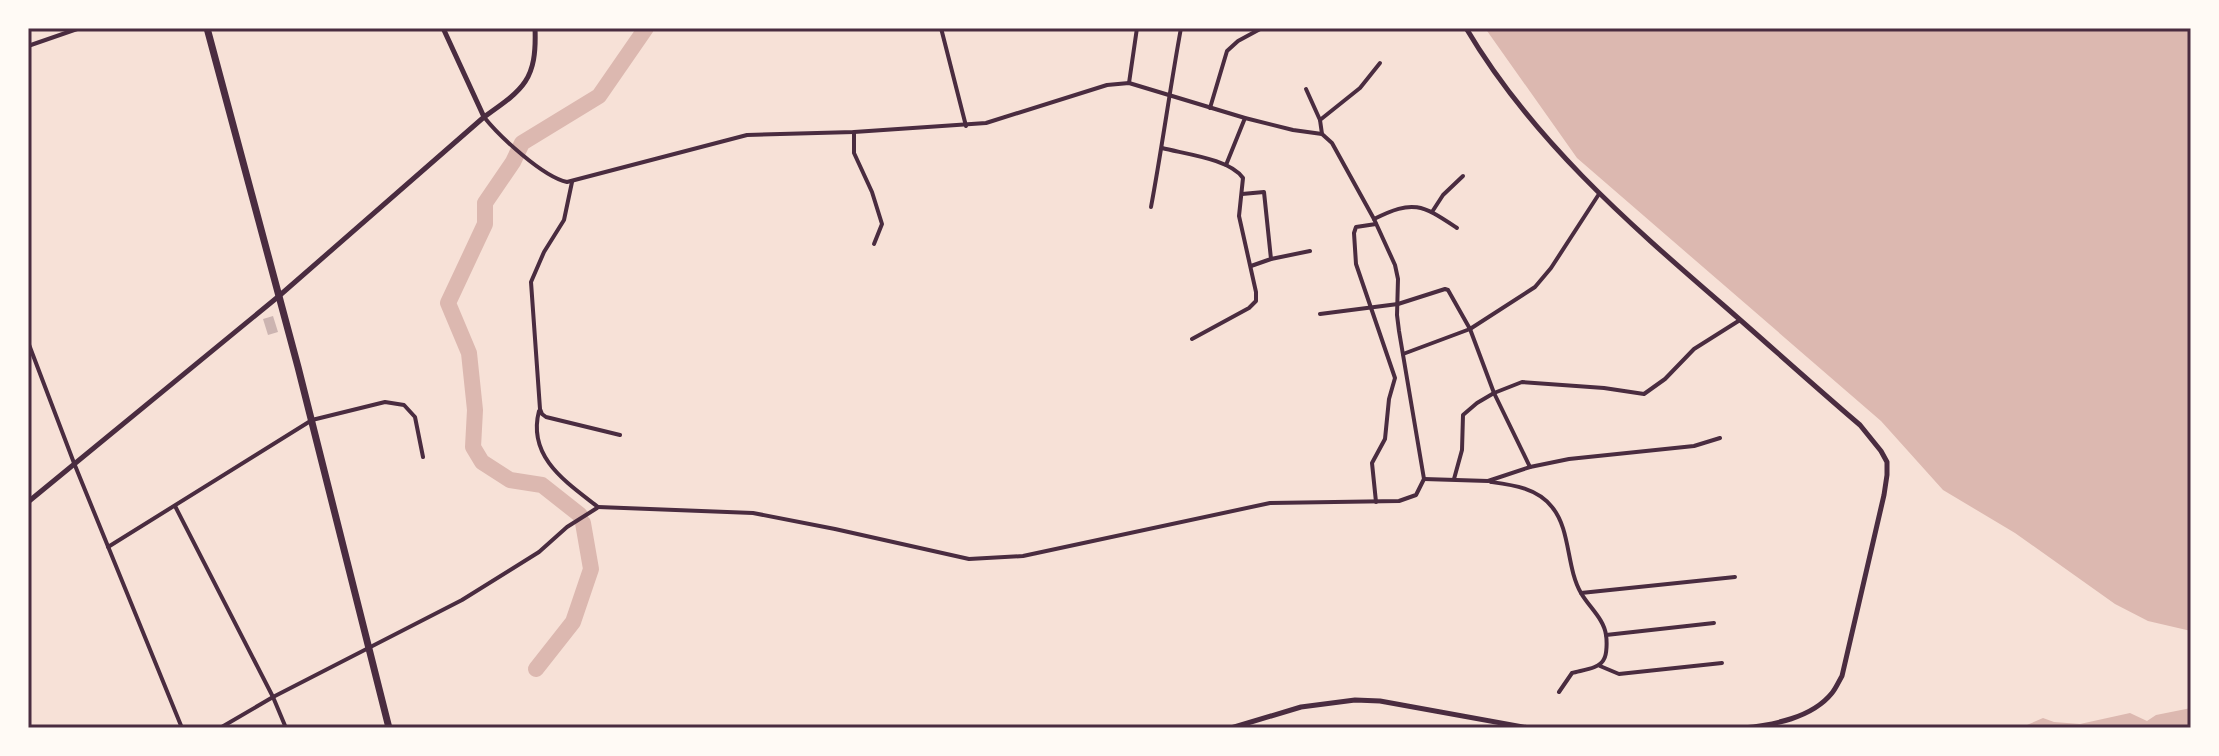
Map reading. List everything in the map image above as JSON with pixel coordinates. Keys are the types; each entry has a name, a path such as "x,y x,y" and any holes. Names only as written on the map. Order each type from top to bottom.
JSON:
{"main road":[{"path":"207,28 312,420 389,728"}],"street":[{"path":"28,46 80,28"},
{"path":"220,728 273,697 462,600 539,552 567,527 598,507 753,513 969,559 1023,556 1270,503 1399,501 1416,495 1424,479 1397,315 1398,279 1395,265 1375,221 1332,143 1322,134 1245,118 1129,83 1107,85 986,123 966,126 747,135 572,182 554,178 496,132 484,117 443,28"},
{"path":"28,502 279,296 484,117 518,93 529,76 536,53 535,28"},
{"path":"941,28 966,126"},
{"path":"1129,83 1137,28"},
{"path":"1151,207 1181,28"},
{"path":"1210,108 1227,51 1262,28"},
{"path":"1466,28 1526,115 1599,194 1860,425 1887,462 1884,495 1842,676 1832,693 1799,716 1743,728"},
{"path":"1320,120 1360,88 1380,63"},
{"path":"1306,89 1320,120 1322,134"},
{"path":"1226,165 1245,118"},
{"path":"854,132 854,153 872,192 882,224 874,244"},
{"path":"1162,148 1226,165 1243,178 1239,216 1257,297 1254,304 1192,339"},
{"path":"1432,212 1443,195 1463,176"},
{"path":"572,182 564,220 544,252 531,282 540,409 535,428 543,456 563,480 598,507"},
{"path":"1242,194 1264,192 1271,259"},
{"path":"1403,354 1470,329 1535,287 1551,268 1599,194"},
{"path":"1376,502 1372,463 1385,439 1389,399 1395,378 1356,264 1354,233 1356,227 1375,221 1398,207 1414,206 1432,212 1457,228"},
{"path":"1250,267 1310,251"},
{"path":"1320,314 1398,304 1448,290 1470,329 1494,393 1530,467"},
{"path":"1454,479 1462,450 1463,415 1494,393 1522,382 1644,394 1665,379 1694,349 1740,320"},
{"path":"28,342 182,728"},
{"path":"108,547 312,420 385,402 404,405 415,417 423,457"},
{"path":"540,409 546,417 620,435"},
{"path":"1488,481 1530,467 1569,459 1694,446 1720,438"},
{"path":"1424,479 1488,481 1527,489 1541,496 1552,507 1559,519 1581,593 1606,635 1605,659 1600,666"},
{"path":"175,506 286,728"},
{"path":"1581,593 1735,577"},
{"path":"1606,635 1714,623"},
{"path":"1559,692 1572,673 1600,666 1619,674 1722,663"},
{"path":"1231,728 1301,707 1355,700 1380,701 1529,728"}],"shaded area":[{"path":"1485,28 2191,28 2191,631 2148,621 2115,604 2015,533 1943,490 1881,421 1577,158"},
{"path":"2191,708 2191,728 2001,728 2027,725 2043,718 2080,724 2130,713 2147,721 2156,715"}],"building":[{"path":"273,316 278,332 268,335 263,319"}],"waterway":[{"path":"580,515 542,485 510,480 482,462 473,447 475,410 469,353 448,303 485,224 485,203 522,143 599,96 646,28"},
{"path":"536,669 573,622 591,569 583,523"}]}
